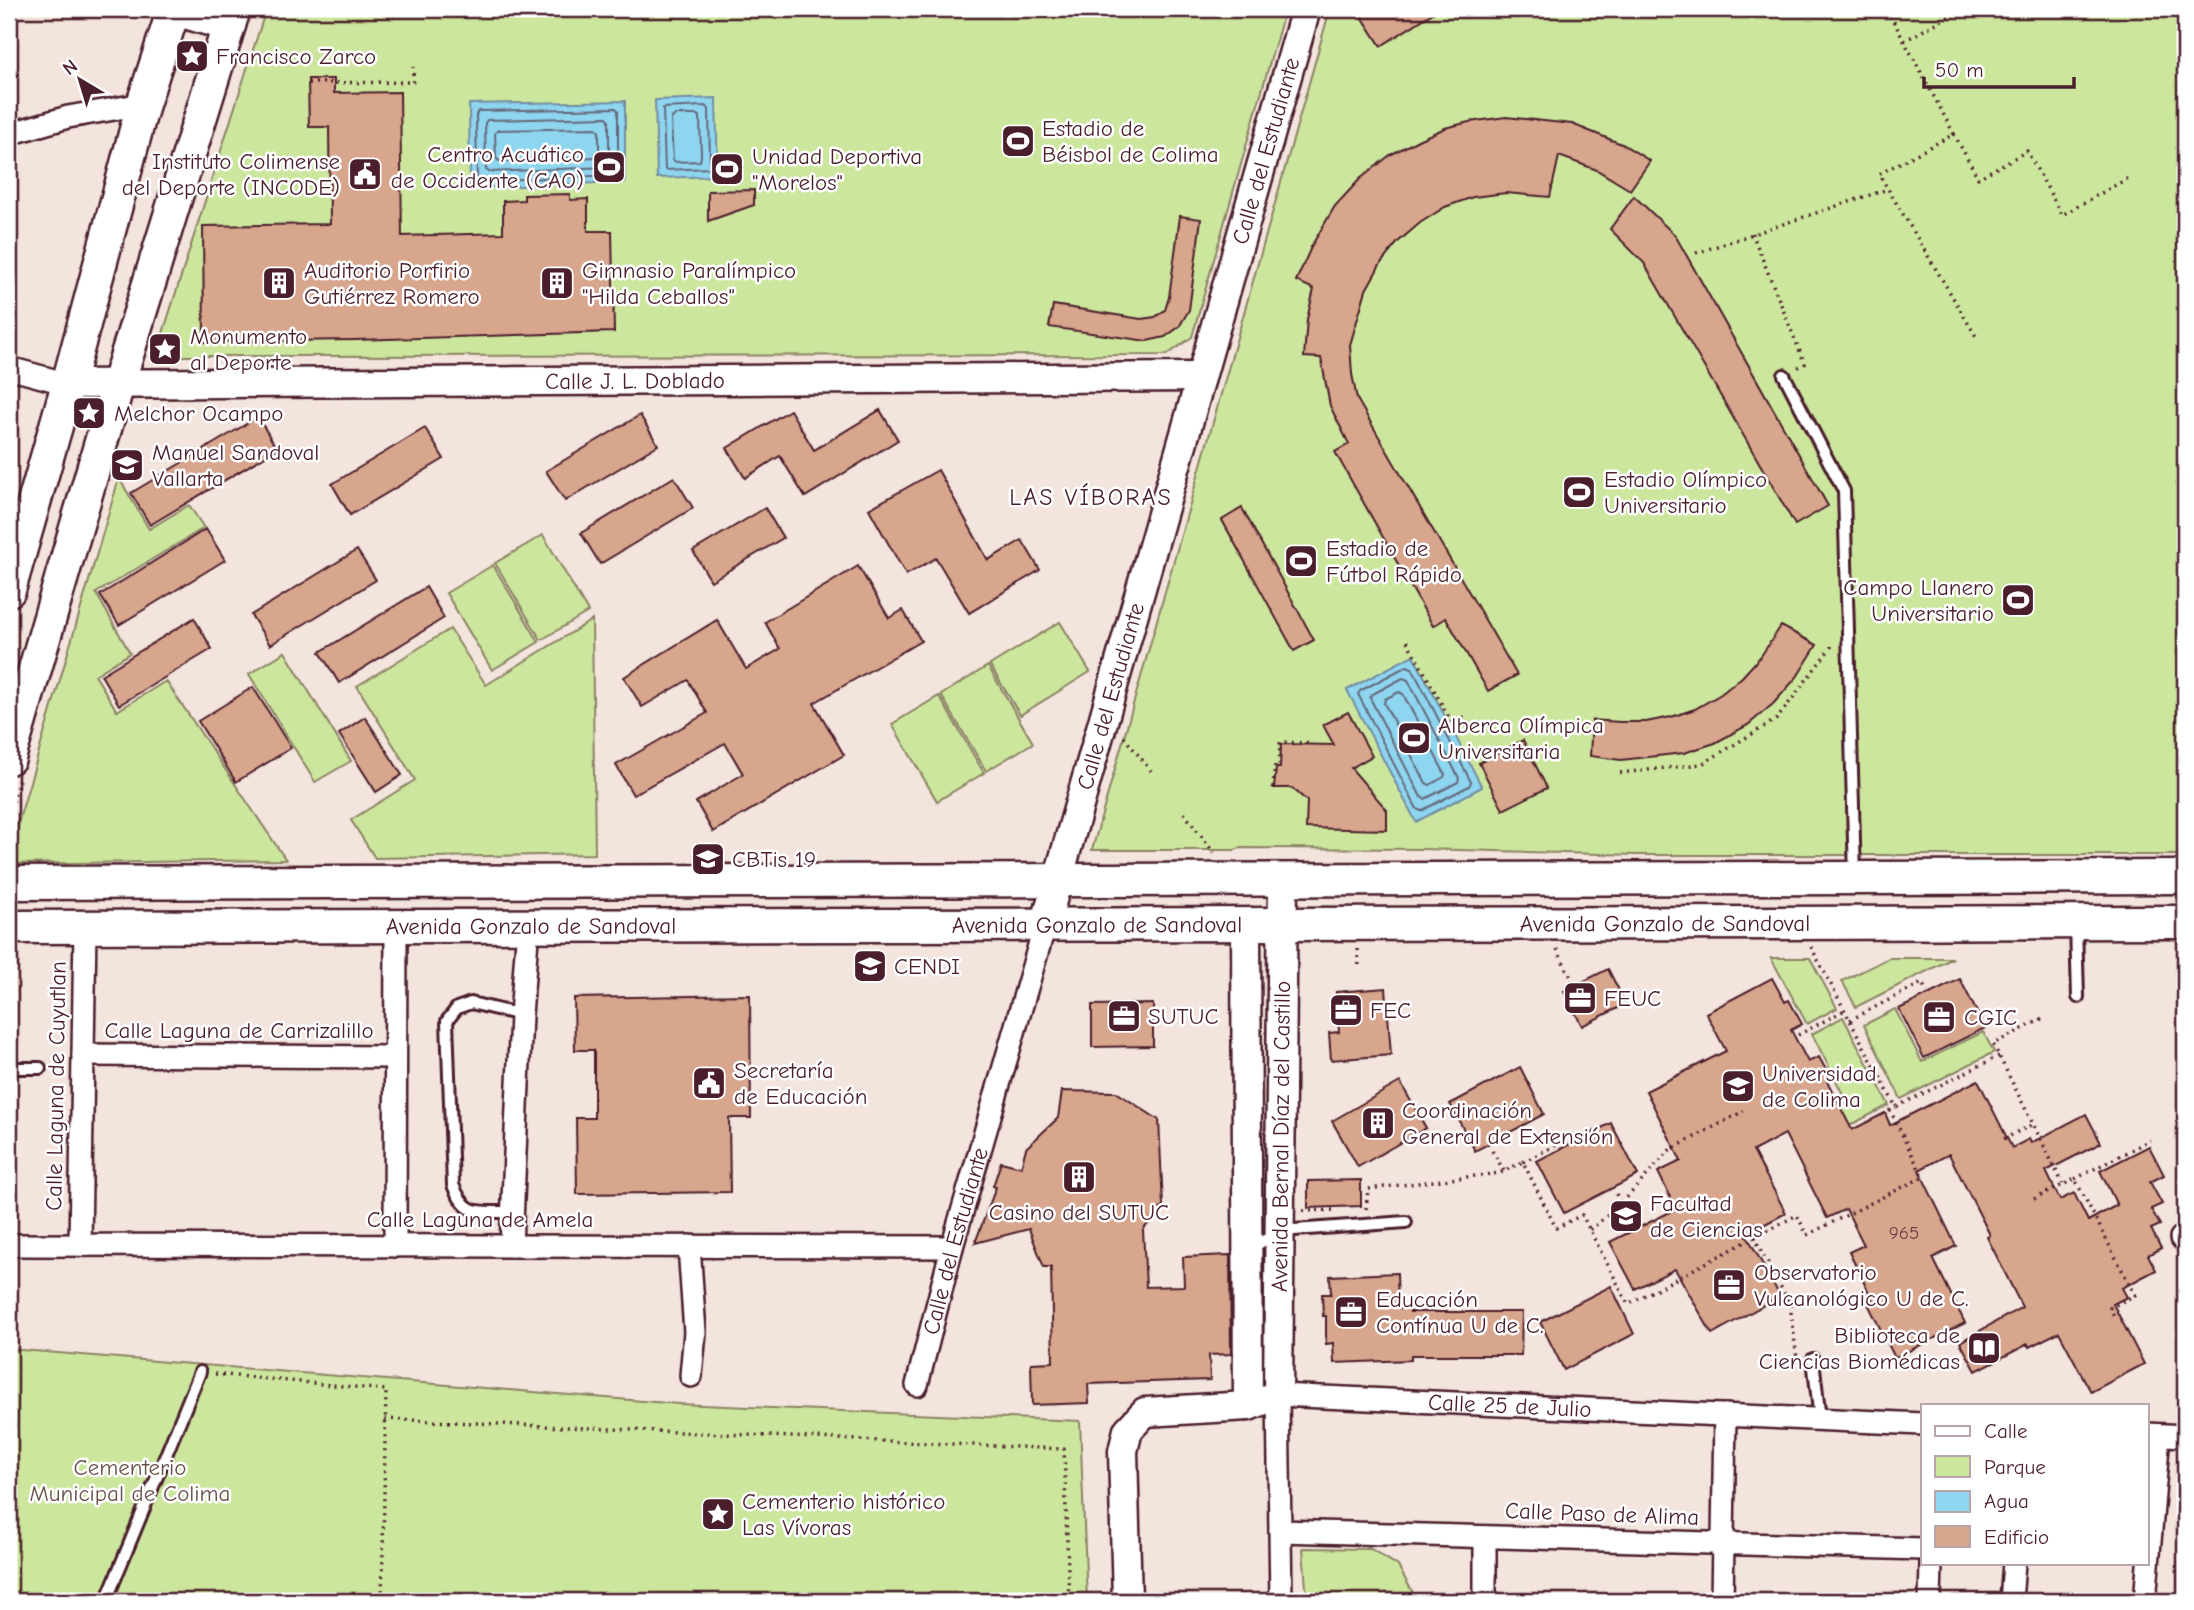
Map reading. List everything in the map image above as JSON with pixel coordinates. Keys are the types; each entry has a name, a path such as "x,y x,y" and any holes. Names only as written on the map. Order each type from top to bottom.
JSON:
{"main road":[{"path":"9,590 68,384 143,104 175,9 231,17 175,216 118,384 9,758"},
{"name":"Avenida Gonzalo de Sandoval","path":"9,883 2185,877"},
{"path":"698,926 701,881"},
{"path":"355,882 355,926"},
{"name":"Avenida Gonzalo de Sandoval","path":"24,927 2185,922"},
{"path":"9,943 24,927"}],"street":[{"name":"Calle del Estudiante","path":"917,1385 952,1247 1306,9"},
{"path":"9,134 68,117 143,104"},
{"path":"9,368 68,384"},
{"name":"Calle J. L. Doblado","path":"68,384 1201,377"},
{"name":"Avenida Bernal Díaz del Castillo","path":"1278,1395 1283,880"},
{"name":"Avenida Bernal Díaz del Castillo","path":"1246,923 1248,1406"},
{"path":"394,1246 396,926"},
{"path":"512,1246 521,1015 528,926"},
{"name":"Calle Laguna de Cuyutlan","path":"80,1245 85,927"},
{"name":"Calle Laguna de Carrizalillo","path":"83,1055 396,1057"},
{"name":"Calle Laguna de Amela","path":"9,1245 952,1247"},
{"path":"688,1246 695,1332 691,1376"},
{"path":"1278,1395 1281,1601"},
{"name":"Calle 25 de Julio","path":"1127,1601 1123,1451 1128,1430 1145,1412 1248,1406 1278,1395 1921,1424"},
{"path":"1722,1601 1725,1415"},
{"path":"2148,1539 2153,1435 2185,1436"},
{"name":"Calle Paso de Alima","path":"1280,1531 1921,1549"},
{"path":"1485,1537 1485,1601"},
{"path":"1930,1601 1931,1564"},
{"path":"2011,1601 2014,1564"},
{"path":"2145,1601 2147,1564"}],"lane":[{"path":"1784,375 1844,491 1855,878"},
{"path":"2076,922 2078,997"},
{"path":"513,1212 473,1211 460,1203 453,1185 447,1021 457,1008 471,1003 521,1015"},
{"path":"9,1068 40,1068"},
{"path":"1247,1251 1280,1221 1406,1223"},
{"path":"1813,1359 1820,1419"},
{"path":"106,1601 200,1372"}],"path":[{"path":"1887,9 1978,178 2027,152 2062,215 2132,176"},
{"path":"1904,41 1962,9"},
{"path":"309,83 413,82 413,67"},
{"path":"1954,134 1879,174 1977,338"},
{"path":"1696,253 1888,189"},
{"path":"1752,233 1805,364 1784,375"},
{"path":"1620,773 1702,764 1777,719 1831,647 1831,634"},
{"path":"1407,641 1452,723 1463,717 1470,729"},
{"path":"1119,730 1151,771"},
{"path":"1273,788 1275,765 1279,766 1280,741 1309,743"},
{"path":"1184,813 1217,858"},
{"path":"1545,923 1573,982"},
{"path":"1799,923 1896,1107"},
{"path":"1850,1020 1922,983 1927,992"},
{"path":"1798,1035 1845,1009"},
{"path":"2042,1019 1993,1044 2063,1184"},
{"path":"1523,1162 1556,1228 1582,1215 1628,1304 1797,1215 1807,1235 1923,1177 1890,1110 1999,1056"},
{"path":"1590,1230 1621,1204 1670,1150 1744,1111"},
{"path":"2004,1139 2033,1125"},
{"path":"2034,1199 2150,1140"},
{"path":"1355,1209 1367,1209 1368,1189 1504,1171 1562,1142"},
{"path":"1492,1151 1504,1171"},
{"path":"2075,1179 2135,1295 2110,1308 2114,1316"},
{"path":"1616,1194 1621,1204"},
{"path":"1280,1221 1342,1209"},
{"path":"1754,1237 1790,1304 1798,1371"},
{"path":"200,1372 386,1390 382,1601"},
{"path":"385,1419 1064,1449 1069,1601"}],"green space":[{"name":"Unidad Deportiva \"Morelos\"","path":"266,9 1285,9 1192,337 1167,355 162,356 158,349"},
{"path":"1330,9 2185,9 2185,855 1638,855 1421,849 1240,848 1092,850"},
{"path":"119,478 149,529 189,505 204,528 96,593 130,653 95,675 117,711 166,681 286,860 9,864 9,854"},
{"path":"543,535 588,612 541,640 495,563"},
{"path":"493,565 539,642 492,670 446,593"},
{"path":"592,620 595,854 375,858 351,820 415,780 357,686 450,629 486,685"},
{"path":"1060,622 1090,672 1020,715 990,665"},
{"path":"285,652 351,761 315,782 249,674"},
{"path":"988,666 1033,743 986,771 941,695"},
{"path":"939,696 984,773 937,801 892,724"},
{"path":"1771,958 1810,958 1837,1008 1807,1024"},
{"path":"1889,958 1953,958 1856,1007 1842,981"},
{"path":"1895,1009 1922,1062 1983,1032 1994,1052 1901,1099 1864,1025"},
{"path":"1843,1017 1889,1105 1797,1153 1787,1134 1847,1102 1812,1034"},
{"name":"Cementerio Municipal de Colima","path":"9,1349 679,1404 1080,1421 1087,1601 9,1601"},
{"path":"1303,1548 1371,1549 1398,1566 1413,1593 1394,1601 1307,1601"}],"water":[{"path":"716,98 718,176 657,178 655,100"},
{"path":"625,101 625,182 470,188 469,104"},
{"name":"Alberca Olímpica Universitaria","path":"1413,655 1482,787 1416,822 1347,690"}],"building":[{"path":"1357,9 1439,9 1381,46"},
{"path":"308,79 334,79 334,93 400,92 402,236 503,233 503,201 524,200 524,195 570,194 570,200 588,199 588,231 612,231 614,332 204,342 203,226 330,224 329,127 309,127"},
{"path":"1506,117 1572,124 1624,145 1650,161 1630,190 1597,170 1559,156 1550,197 1506,193 1473,197 1445,207 1398,242 1381,263 1366,290 1350,345 1357,399 1517,675 1488,691 1446,618 1433,626 1335,452 1349,444 1330,406 1321,358 1304,357 1307,319 1314,289 1296,281 1312,245 1335,206 1360,179 1390,155 1445,128"},
{"path":"754,190 754,205 708,221 708,191"},
{"path":"1634,196 1675,235 1828,506 1795,525 1644,263 1610,229"},
{"path":"1180,216 1201,219 1189,310 1179,327 1165,337 1147,341 1049,327 1053,305 1141,319 1155,317 1165,310"},
{"path":"790,410 814,450 880,410 898,440 805,497 780,456 745,478 727,448"},
{"path":"640,415 658,445 565,501 546,471"},
{"path":"258,417 277,449 150,525 131,493"},
{"path":"425,428 444,459 350,515 332,484"},
{"path":"938,470 988,560 1022,540 1040,570 969,613 936,558 906,575 869,509"},
{"path":"674,477 693,508 600,564 581,533"},
{"path":"765,508 783,538 711,581 693,551"},
{"path":"1242,508 1314,640 1294,651 1222,520"},
{"path":"206,529 225,560 119,625 100,595"},
{"path":"357,550 376,580 270,645 251,615"},
{"path":"858,566 889,618 903,610 921,641 814,703 844,755 713,832 696,802 743,774 725,743 633,795 616,765 707,713 688,680 642,707 624,677 717,620 746,669 780,649 765,622"},
{"path":"426,587 444,618 339,683 320,652"},
{"path":"194,618 212,649 119,705 101,675"},
{"path":"1781,626 1817,645 1797,677 1773,704 1748,725 1715,743 1684,753 1621,760 1590,756 1592,720 1646,722 1695,709 1721,694 1742,677 1761,656"},
{"path":"253,687 291,748 236,782 198,721"},
{"path":"1348,712 1372,756 1351,768 1387,810 1387,830 1306,828 1307,801 1292,788 1274,788 1276,768 1280,768 1281,744 1334,745 1323,725"},
{"path":"365,717 402,775 376,792 339,734"},
{"path":"1523,740 1547,788 1503,810 1479,763"},
{"path":"1608,969 1626,1004 1582,1026 1564,991"},
{"path":"1772,978 1785,1002 1789,1000 1802,1024 1791,1030 1808,1062 1819,1057 1830,1077 1826,1079 1852,1130 1885,1113 1890,1125 1978,1080 2012,1148 2029,1139 2031,1143 2086,1114 2101,1143 2046,1171 2060,1200 2074,1193 2088,1221 2117,1205 2100,1171 2149,1146 2164,1175 2150,1182 2162,1204 2151,1209 2160,1225 2151,1229 2161,1248 2148,1255 2156,1270 2122,1288 2127,1297 2113,1304 2144,1364 2091,1392 2059,1332 2029,1347 2028,1344 1976,1371 1960,1342 2022,1307 1987,1237 1990,1235 1949,1154 1919,1170 1956,1246 1933,1258 1965,1323 1895,1358 1868,1304 1873,1301 1849,1252 1864,1245 1846,1209 1827,1218 1785,1134 1753,1151 1786,1213 1746,1234 1780,1296 1712,1334 1675,1269 1635,1289 1610,1242 1676,1209 1658,1172 1681,1161 1646,1091 1726,1051 1706,1013"},
{"path":"1960,979 1985,1028 1924,1058 1899,1009"},
{"path":"1386,988 1391,1055 1331,1060 1329,1033 1339,1032 1336,992"},
{"name":"Secretaría de Educación","path":"750,995 751,1118 729,1118 730,1192 577,1194 576,1118 594,1118 594,1050 575,1050 574,998"},
{"path":"1153,1004 1153,1046 1092,1047 1092,1005"},
{"path":"1520,1067 1544,1114 1475,1151 1450,1104"},
{"name":"Coordinación General de Extensión","path":"1400,1082 1426,1128 1358,1167 1332,1121"},
{"path":"1062,1091 1116,1092 1159,1120 1163,1206 1143,1230 1146,1287 1184,1286 1183,1257 1230,1255 1231,1354 1209,1355 1210,1380 1088,1384 1089,1403 1032,1405 1031,1363 1053,1362 1051,1267 1044,1267 1029,1229 975,1243 996,1187 993,1186 1001,1162 1021,1167 1026,1148 1058,1118"},
{"path":"1611,1123 1638,1175 1564,1213 1537,1161"},
{"path":"1361,1180 1361,1206 1308,1208 1308,1181"},
{"path":"1397,1273 1398,1308 1409,1308 1410,1312 1522,1312 1521,1355 1411,1355 1411,1360 1334,1363 1333,1343 1326,1344 1326,1316 1323,1316 1322,1294 1331,1294 1330,1276"},
{"path":"1611,1286 1634,1334 1564,1370 1540,1322"}],"place":[{"name":"Francisco Zarco","path":"192,56"},
{"name":"Estadio de Béisbol de Colima","path":"1018,141"},
{"name":"Centro Acuático de Occidente (CAO)","path":"609,167"},
{"name":"Unidad Deportiva \"Morelos\"","path":"727,169"},
{"name":"Instituto Colimense del Deporte (INCODE)","path":"365,174"},
{"name":"Auditorio Porfirio Gutiérrez Romero","path":"279,283"},
{"name":"Gimnasio Paralímpico \"Hilda Ceballos\"","path":"557,283"},
{"name":"Monumento al Deporte","path":"165,349"},
{"name":"Melchor Ocampo","path":"89,413"},
{"name":"Manuel Sandoval Vallarta","path":"127,465"},
{"name":"Estadio Olímpico Universitario","path":"1579,492"},
{"name":"Estadio de Fútbol Rápido","path":"1301,561"},
{"name":"Campo Llanero Universitario","path":"2018,600"},
{"name":"Alberca Olímpica Universitaria","path":"1414,738"},
{"name":"CBTis 19","path":"708,859"},
{"name":"CENDI","path":"870,966"},
{"name":"FEUC","path":"1580,998"},
{"name":"FEC","path":"1346,1010"},
{"name":"SUTUC","path":"1124,1016"},
{"name":"CGIC","path":"1939,1017"},
{"name":"Secretaría de Educación","path":"709,1083"},
{"name":"Universidad de Colima","path":"1738,1086"},
{"name":"Coordinación General de Extensión","path":"1378,1123"},
{"name":"Casino del SUTUC","path":"1079,1177"},
{"name":"Facultad de Ciencias","path":"1626,1216"},
{"name":"Observatorio Vulcanológico U de C.","path":"1729,1285"},
{"name":"Educación Contínua U de C.","path":"1351,1312"},
{"name":"Biblioteca de Ciencias Biomédicas","path":"1984,1348"},
{"name":"Cementerio histórico Las Vívoras","path":"718,1514"}],"district":[{"name":"LAS VÍBORAS","path":"1091,497"}]}
